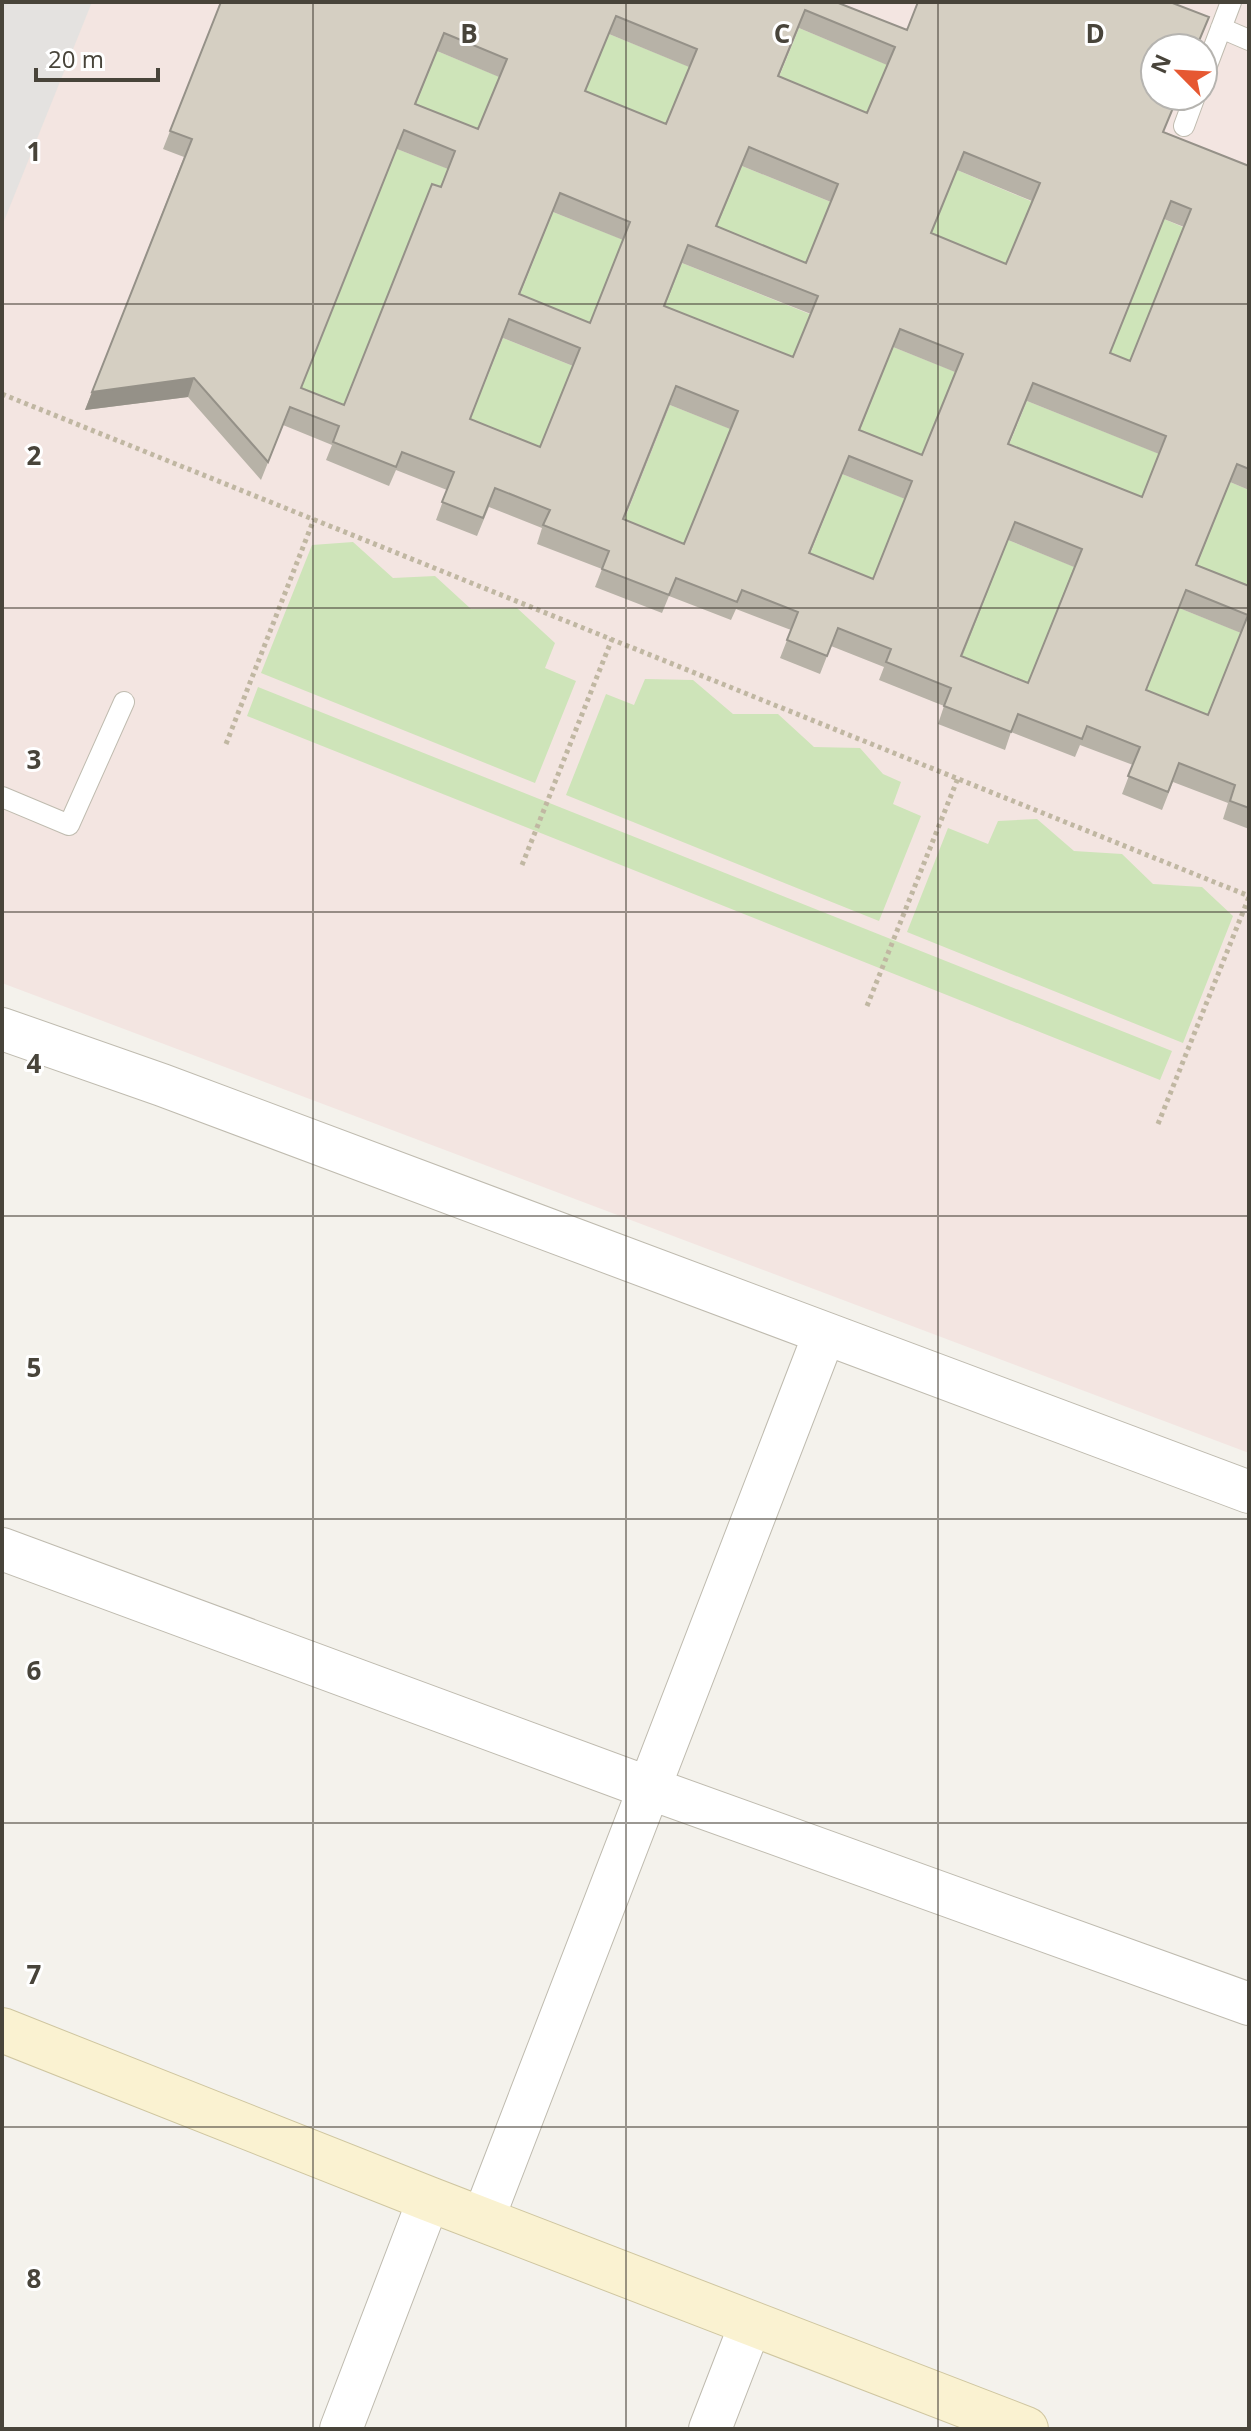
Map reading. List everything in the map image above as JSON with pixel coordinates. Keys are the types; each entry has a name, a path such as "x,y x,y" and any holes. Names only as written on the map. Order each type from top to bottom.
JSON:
{"street":[{"path":"2,1029 162,1085 1249,1492"},
{"path":"483,2219 824,1335"},
{"path":"2,1549 649,1788 1249,2004"},
{"path":"4,2038 1026,2429"},
{"path":"341,2429 429,2199"},
{"path":"710,2429 751,2323"}],"lane":[{"path":"1219,33 1231,2"},
{"path":"1221,28 1249,40"},
{"path":"1184,126 1189,112"},
{"path":"2,797 69,825 124,702"}],"path":[{"path":"2,394 1249,896 1158,1124"},
{"path":"226,744 314,519"},
{"path":"522,865 612,639"},
{"path":"867,1006 958,778"}],"shaded area":[{"path":"2,2 1249,2 1249,1453 2,983"},
{"path":"2,2 92,2 2,226"}],"green space":[{"path":"799,28 888,65 861,131 772,94"},
{"path":"609,34 690,67 659,142 578,109"},
{"path":"437,51 500,77 471,147 409,122"},
{"path":"397,149 449,169 337,423 294,406"},
{"path":"742,166 831,202 799,281 709,244"},
{"path":"957,170 1033,202 999,282 924,251"},
{"path":"553,212 624,240 583,341 513,312"},
{"path":"1164,219 1185,228 1123,379 1103,371"},
{"path":"682,263 812,315 787,376 657,324"},
{"path":"503,338 573,366 534,465 463,437"},
{"path":"893,347 956,372 916,473 853,448"},
{"path":"1027,401 1160,454 1135,515 1002,462"},
{"path":"670,405 731,429 678,563 617,538"},
{"path":"842,474 906,499 866,597 803,572"},
{"path":"1230,482 1249,490 1249,607 1190,583"},
{"path":"1008,540 1075,567 1021,701 954,675"},
{"path":"353,542 393,578 435,576 471,609 517,608 555,643 545,668 576,681 535,783 261,673 312,545"},
{"path":"1179,608 1242,633 1202,733 1139,709"},
{"path":"645,679 693,680 733,714 778,714 814,747 860,748 883,774 901,782 893,804 921,816 879,921 566,795 606,694 634,705"},
{"path":"258,687 1172,1051 1160,1080 247,716"},
{"path":"1037,819 1074,851 1122,854 1153,884 1202,887 1233,916 1183,1043 907,932 948,828 988,844 998,821"}],"building":[{"path":"221,2 836,2 907,30 918,2 1170,2 1209,17 1203,32 1139,32 1139,112 1171,112 1163,132 1249,166 1249,469 1237,464 1196,565 1249,586 1249,808 1230,801 1235,785 1179,763 1168,792 1128,776 1140,747 1087,726 1082,739 1018,714 1011,732 944,706 951,688 886,662 891,649 838,628 827,656 787,640 798,612 742,590 737,602 676,578 669,595 602,569 609,551 543,525 550,510 495,488 483,518 442,502 454,472 402,452 396,467 333,442 339,426 290,407 268,462 194,378 92,392 192,139 170,131","holes":["805,10 895,47 867,113 778,76","616,16 697,49 666,124 585,91","444,33 507,59 478,129 415,104","404,130 455,151 441,187 432,184 344,405 301,388","749,147 838,184 806,263 716,226","964,152 1040,183 1006,264 931,233","560,193 630,222 590,323 519,294","1171,201 1191,209 1130,361 1110,353","688,245 818,296 793,357 664,306","509,319 580,348 540,447 470,419","900,329 963,354 922,455 859,430","1033,383 1166,436 1142,497 1008,444","676,386 738,411 684,544 623,519","849,456 912,481 873,579 809,553","1015,522 1082,549 1028,683 961,656","1186,590 1248,615 1208,715 1146,690"]}]}
